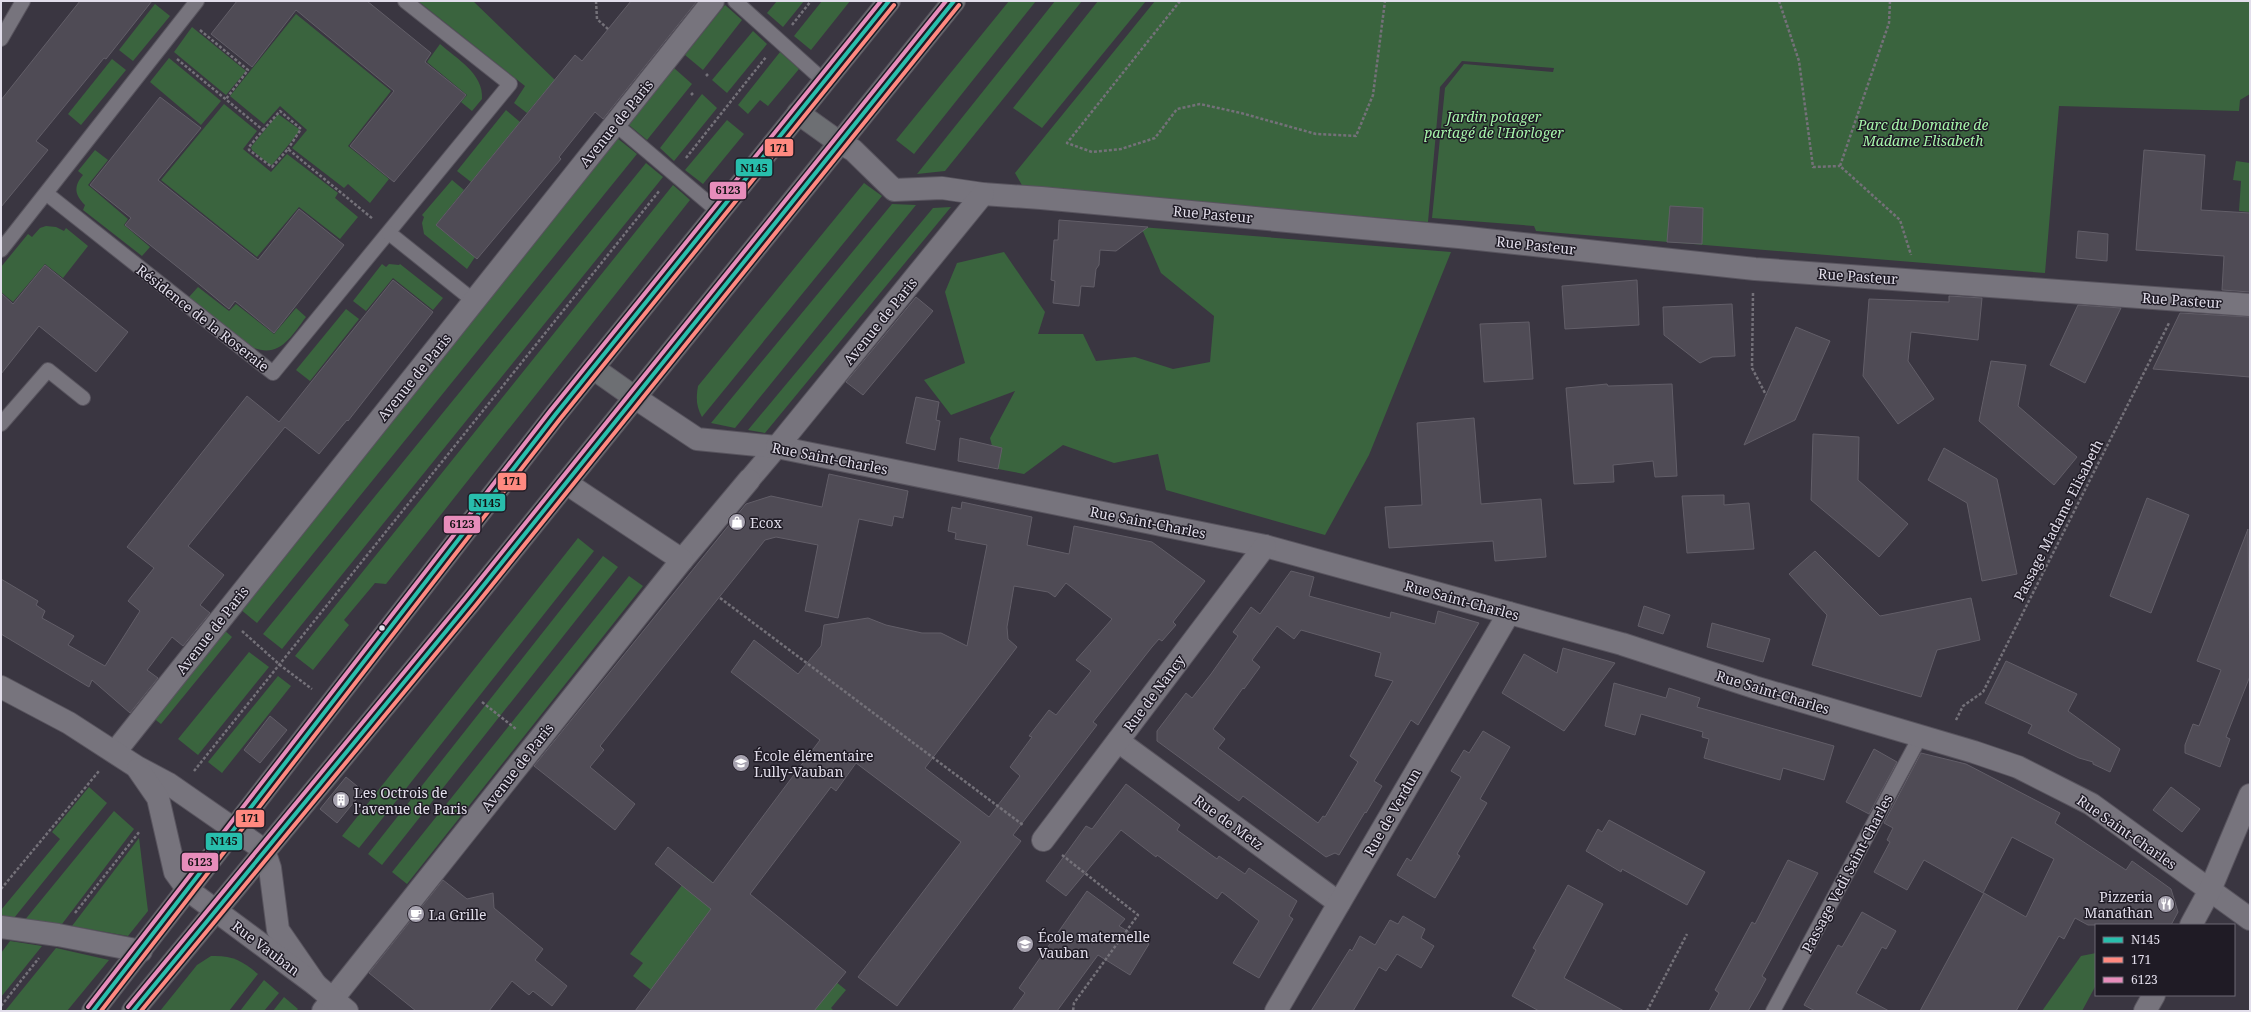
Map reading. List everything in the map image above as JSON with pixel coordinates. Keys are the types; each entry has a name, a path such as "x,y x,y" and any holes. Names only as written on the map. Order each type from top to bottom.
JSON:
{"main road":[{"path":"93,1011 141,952 332,703 593,368 889,1"},
{"path":"133,1011 566,483 954,1"},
{"path":"798,113 840,143"},
{"path":"593,368 634,397"}],"street":[{"name":"Avenue de Paris","path":"114,752 713,1"},
{"name":"Rue Pasteur","path":"840,143 853,150 894,190 942,188 983,194 1041,198 1459,237 1755,270 1910,279 2250,305"},
{"name":"Avenue de Paris","path":"777,447 983,194"},
{"name":"Rue Saint-Charles","path":"634,397 697,439 777,447 1265,546 1622,644 1754,687 1946,743 2018,767 2091,804 2250,919"},
{"path":"749,480 777,447"},
{"name":"Avenue de Paris","path":"335,1007 682,560 749,480"},
{"path":"566,483 682,560"},
{"name":"Rue de Nancy","path":"1051,846 1118,741 1265,546"},
{"name":"Rue de Verdun","path":"1276,1011 1509,613"},
{"path":"1,687 69,723 136,767 169,784 264,850"},
{"name":"Rue de Metz","path":"1118,741 1339,903"},
{"name":"Rue Vauban","path":"136,767 158,798 175,872 188,890 316,985"},
{"path":"2192,924 2210,890 2250,795"},
{"name":"Rue Vauban","path":"264,850 270,868 278,930 316,985 335,1007"},
{"path":"1,927 58,935 141,952"},
{"path":"2145,1011 2153,996"}],"lane":[{"path":"1,39 23,1"},
{"path":"1,250 197,1"},
{"name":"Résidence de la Roseraie","path":"46,194 273,374 510,84 406,1"},
{"path":"735,1 824,81"},
{"path":"615,124 719,212"},
{"path":"389,233 474,301"},
{"path":"1,424 48,370 83,398"},
{"name":"Passage Vedi Saint-Charles","path":"1773,1011 1921,735"}],"path":[{"path":"596,1 597,19 608,29"},
{"path":"192,773 811,1"},
{"path":"1180,1 1067,143 1092,152 1121,149 1155,138 1177,109 1200,104 1241,113 1316,134 1356,136 1374,95 1385,1"},
{"path":"1779,1 1799,61 1813,167 1840,166 1900,220 1913,262 1910,279"},
{"path":"1840,166 1889,23 1890,1"},
{"path":"199,30 248,70 226,99"},
{"path":"162,46 263,130"},
{"path":"280,111 301,129 288,149 272,167 270,167 249,150 249,147 280,111"},
{"path":"288,149 363,211"},
{"path":"1759,292 1753,292 1752,368 1766,395"},
{"name":"Passage Madame Elisabeth","path":"1946,743 1963,706 1983,692 2181,300"},
{"path":"720,598 1025,826"},
{"path":"223,615 280,665 332,703"},
{"path":"482,702 520,732"},
{"path":"1,889 91,781"},
{"path":"1,1006 141,830 143,824"},
{"path":"1051,846 1138,915 1074,1003 1073,1011"},
{"path":"1647,1011 1687,934"}],"green space":[{"path":"418,1 473,1 555,80 527,113 514,103 525,86"},
{"path":"777,1 804,1 783,27 767,13"},
{"path":"822,1 850,1 811,50 794,36"},
{"path":"1009,1 1036,1 914,154 896,140"},
{"path":"1055,1 1082,1 945,171 917,174"},
{"path":"1098,1 1146,1 1042,128 1013,108"},
{"name":"Parc du Domaine de Madame Elisabeth","path":"1155,1 2250,1 2250,94 2240,100 2239,111 2059,106 2045,273 1536,231 1534,226 1432,218 1445,88 1464,64 1553,72 1554,68 1462,61 1440,87 1428,222 1023,187 1015,173"},
{"path":"155,4 170,16 133,61 119,50"},
{"path":"725,5 742,20 703,70 685,55"},
{"path":"296,14 391,91 348,146 389,179 370,203 348,184 344,188 292,148 307,130 280,106 264,124 230,96"},
{"path":"192,27 246,71 226,95 174,52"},
{"path":"753,31 767,44 727,93 712,80"},
{"path":"440,44 461,61 479,82 482,99 472,111 461,102 467,95 427,62"},
{"path":"780,52 799,69 768,106 760,100 748,114 738,105"},
{"path":"169,58 221,101 201,125 150,82"},
{"path":"112,59 126,70 81,125 68,114"},
{"path":"674,68 692,84 647,140 629,125"},
{"path":"702,94 717,108 674,161 660,148"},
{"path":"224,104 257,131 243,149 271,172 287,154 338,193 335,198 358,217 340,239 299,207 257,257 161,180"},
{"path":"506,110 520,122 471,182 457,171"},
{"path":"278,114 299,129 299,132 272,165 270,165 252,150 251,147"},
{"path":"727,120 744,134 703,184 685,170"},
{"path":"617,138 637,154 257,623 240,609"},
{"path":"95,150 108,160 88,185 128,219 124,225 150,247 142,256 83,210 85,205 79,198 76,191 78,183 83,175 78,171"},
{"path":"2236,161 2250,163 2250,212 2239,211 2241,181 2233,180"},
{"path":"646,163 663,177 282,649 263,634"},
{"path":"452,180 464,190 436,225 475,257 467,269 424,234 422,223 424,217 422,215"},
{"path":"864,183 882,196 702,417 697,402 698,386"},
{"path":"673,185 690,200 386,584 375,583 344,620 349,625 313,670 295,656"},
{"path":"892,204 916,205 735,428 711,423"},
{"path":"951,207 765,433 748,430 933,208"},
{"path":"46,226 56,227 64,231 66,228 88,246 63,278 45,264 13,302 1,292 1,267 28,234 32,237 40,228"},
{"path":"1141,227 1451,252 1369,455 1325,535 1166,490 1158,454 1114,463 1063,445 1024,474 998,469 990,438 1015,391 951,415 924,380 965,363 945,292 957,263 1004,252 1045,312 1038,334 1083,334 1096,361 1135,357 1173,369 1210,362 1214,316 1161,273"},
{"path":"382,264 386,267 389,264 400,264 443,298 433,310 393,278 366,311 353,301"},
{"path":"198,287 229,311 236,304 274,334 296,308 306,317 283,345 276,349 259,350 249,346 189,297"},
{"path":"346,309 359,319 310,381 296,370"},
{"path":"578,538 594,551 359,848 342,836"},
{"path":"603,556 618,567 382,865 368,854"},
{"path":"629,576 643,586 407,884 392,872"},
{"path":"223,629 232,637 161,724 152,717"},
{"path":"249,652 269,667 198,755 178,739"},
{"path":"278,676 291,686 222,773 208,762"},
{"path":"89,787 107,803 14,918 1,916 1,910 60,839 52,832"},
{"path":"114,811 134,829 62,924 24,921"},
{"path":"139,838 148,911 128,936 72,926"},
{"path":"695,868 846,990 831,1008 834,1011 810,1011 700,923 661,976 706,1011 679,1011 633,976 643,963 630,954"},
{"path":"10,941 42,946 1,997 1,953"},
{"path":"56,948 109,960 67,1011 5,1011"},
{"path":"2095,953 2095,987 2082,1011 2042,1011 2081,956"},
{"path":"211,956 237,960 258,974 229,1011 160,1011 197,965"},
{"path":"264,980 279,993 264,1011 240,1011"},
{"path":"284,997 298,1009 296,1011 273,1011"}],"building":[{"path":"80,1 152,1 106,59 104,58 36,141 48,150 1,207 1,100"},
{"path":"237,1 367,1 431,53 425,62 466,95 394,182 350,146 394,91 296,10 252,67 211,34"},
{"path":"631,1 697,1 603,119 595,112 559,157 561,159 477,259 436,225 575,55 582,61"},
{"path":"160,97 201,128 158,180 258,260 299,209 344,245 274,333 235,301 229,309 125,225 131,218 90,185"},
{"path":"2144,150 2205,155 2201,210 2250,213 2250,292 2222,290 2224,256 2136,250"},
{"path":"1670,206 1703,208 1702,244 1667,242"},
{"path":"1059,220 1148,227 1116,251 1100,250 1099,265 1096,269 1094,287 1081,286 1079,306 1053,303 1055,281 1051,280 1054,240 1058,240"},
{"path":"2078,231 2108,234 2107,261 2076,258"},
{"path":"45,265 128,332 96,372 39,326 1,374 1,293 13,304"},
{"path":"393,280 433,312 348,421 347,420 319,454 285,427 188,546 224,575 200,605 210,613 183,646 172,637 147,670 158,678 130,713 92,680 89,687 1,634 1,579 38,601 36,605 45,611 42,618 74,636 68,645 105,666 140,611 128,601 154,568 127,547 247,396 279,422"},
{"path":"1637,280 1639,325 1565,329 1562,286"},
{"path":"1949,296 1982,298 1978,340 1911,332 1908,361 1934,399 1898,424 1863,376 1869,299 1949,302"},
{"path":"916,297 933,311 863,395 846,382"},
{"path":"1732,304 1735,356 1712,357 1700,363 1664,335 1663,307"},
{"path":"2078,305 2121,308 2085,383 2050,365"},
{"path":"2180,313 2250,317 2250,377 2153,369"},
{"path":"1529,322 1533,379 1484,382 1480,324"},
{"path":"1796,327 1830,341 1795,420 1744,445"},
{"path":"1991,361 2026,365 2018,406 2077,457 2054,485 1979,421"},
{"path":"1607,384 1608,386 1672,384 1677,476 1655,477 1653,461 1613,465 1614,482 1574,484 1566,388"},
{"path":"916,397 939,402 936,420 940,421 935,450 906,443"},
{"path":"1474,418 1481,504 1541,499 1546,557 1495,561 1493,541 1389,548 1385,507 1422,505 1417,423"},
{"path":"1813,434 1859,437 1858,480 1908,524 1879,557 1811,500"},
{"path":"960,438 1002,448 998,469 958,461"},
{"path":"1944,448 1997,479 2017,574 1982,581 1967,503 1928,480"},
{"path":"829,474 908,491 903,518 894,516 892,526 859,519 838,618 805,611 818,545 776,537 765,540 600,746 604,750 590,767 635,804 615,830 534,766 746,504 771,496 822,507"},
{"path":"1724,495 1724,505 1749,503 1754,549 1687,553 1682,496"},
{"path":"2147,498 2189,515 2151,613 2110,596"},
{"path":"962,502 1032,517 1027,545 1069,554 1074,526 1152,542 1205,581 1173,622 1176,625 1162,641 1159,639 1152,647 1093,722 1097,725 1013,835 1021,841 897,1006 858,977 961,842 856,763 836,791 831,787 750,894 846,972 814,1011 635,1011 711,909 655,864 668,847 713,883 820,740 731,672 754,640 798,674 821,646 824,625 868,618 886,625 922,633 941,633 967,646 987,545 955,539 956,533 948,531 952,507 961,509","holes":["1066,583 1112,619 1076,660 1091,671 1056,715 1049,710 1029,736 1032,737 1010,767 1020,776 989,817 925,768 1017,647 1008,639 1007,627 1014,586 1048,592 1055,597"]},
{"path":"2248,529 2250,676 2226,737 2230,739 2220,767 2185,753 2185,745 2193,724 2199,726 2221,670 2197,661"},
{"path":"1815,551 1880,616 1971,598 1980,640 1937,650 1921,697 1812,665 1827,615 1789,574"},
{"path":"1291,571 1314,577 1309,596 1390,618 1391,612 1435,624 1438,611 1479,623 1418,725 1411,720 1374,781 1382,786 1339,855 1335,853 1326,857 1243,796 1239,801 1157,741 1157,731 1186,693 1192,698 1238,636 1233,632 1251,607 1260,614","holes":["1277,626 1294,639 1301,630 1381,653 1375,676 1393,681 1350,756 1358,762 1325,817 1323,816 1318,823 1218,748 1225,739 1213,729 1260,667 1252,660"]},
{"path":"1644,606 1670,615 1663,634 1638,626"},
{"path":"1712,623 1770,639 1763,662 1707,647"},
{"path":"1563,648 1615,663 1564,731 1502,693 1524,654 1557,673"},
{"path":"2006,661 2077,694 2068,711 2120,749 2110,772 2093,764 2093,762 2079,758 2028,733 2032,725 1985,703"},
{"path":"1614,683 1666,698 1669,688 1700,698 1697,707 1834,746 1824,780 1783,768 1780,780 1704,758 1709,739 1702,737 1703,732 1641,714 1635,735 1605,726"},
{"path":"270,716 287,730 260,763 244,750"},
{"path":"1483,731 1510,747 1480,799 1487,803 1457,854 1460,856 1435,898 1397,875 1407,858 1411,861 1461,777 1451,771 1464,750 1469,753"},
{"path":"1874,749 1897,762 1869,814 1846,802"},
{"path":"1921,753 1966,764 2060,813 2055,823 2126,870 2132,861 2171,889 2178,912 2172,924 2088,925 2075,918 2064,939 2059,936 2016,1011 1920,1011 1984,893 2026,917 2054,859 2012,837 1983,893 1924,860 1907,890 1874,872 1890,842 1887,840 1893,828 1884,823"},
{"name":"Les Octrois de l'avenue de Paris","path":"346,777 363,791 337,823 320,809"},
{"path":"1126,784 1180,825 1177,830 1217,859 1219,856 1245,874 1249,868 1297,901 1289,916 1293,919 1259,978 1233,963 1259,921 1222,892 1217,899 1157,855 1156,857 1121,830 1066,896 1046,881 1086,826 1092,829"},
{"path":"2171,787 2200,809 2182,832 2153,810"},
{"path":"1609,820 1705,872 1687,905 1622,869 1621,872 1586,851 1598,829 1602,832"},
{"path":"1788,860 1818,873 1762,976 1766,979 1748,1011 1709,1011 1719,993 1715,990 1752,922 1755,924"},
{"path":"443,880 467,899 493,893 494,908 543,949 535,960 567,986 552,1006 533,991 529,995 512,981 489,1011 416,1011 369,973"},
{"path":"1568,885 1603,904 1564,978 1624,1011 1539,1011 1512,996 1536,950 1533,948"},
{"path":"1087,891 1125,919 1119,926 1149,944 1130,975 1098,955 1057,1011 1012,1011 1025,993 1019,988"},
{"path":"1862,912 1896,931 1886,949 1882,947 1856,993 1889,1011 1815,1011 1804,1005 1838,945 1842,947"},
{"path":"1403,916 1425,929 1421,938 1434,946 1421,968 1397,954 1386,971 1379,967 1353,1011 1311,1011 1350,949 1352,951 1360,936 1375,945 1390,920 1398,924"}],"transit line":[{"name":"6123","path":"88,1007 550,411 881,1"},
{"name":"N145","path":"93,1011 555,415 889,1"},
{"name":"6123","path":"128,1007 466,597 946,1"},
{"name":"N145","path":"133,1011 471,601 954,1"},
{"name":"171","path":"101,1011 560,419 894,5"},
{"name":"171","path":"141,1011 476,605 959,5"}],"place":[{"name":"Ecox","path":"737,522"},
{"name":"École élémentaire Lully-Vauban","path":"741,763"},
{"name":"Les Octrois de l'avenue de Paris","path":"341,800"},
{"name":"Pizzeria Manathan","path":"2166,904"},
{"name":"La Grille","path":"416,914"},
{"name":"École maternelle Vauban","path":"1025,944"}],"park label":[{"name":"Jardin potager partagé de l'Horloger","path":"1494,124"}]}
